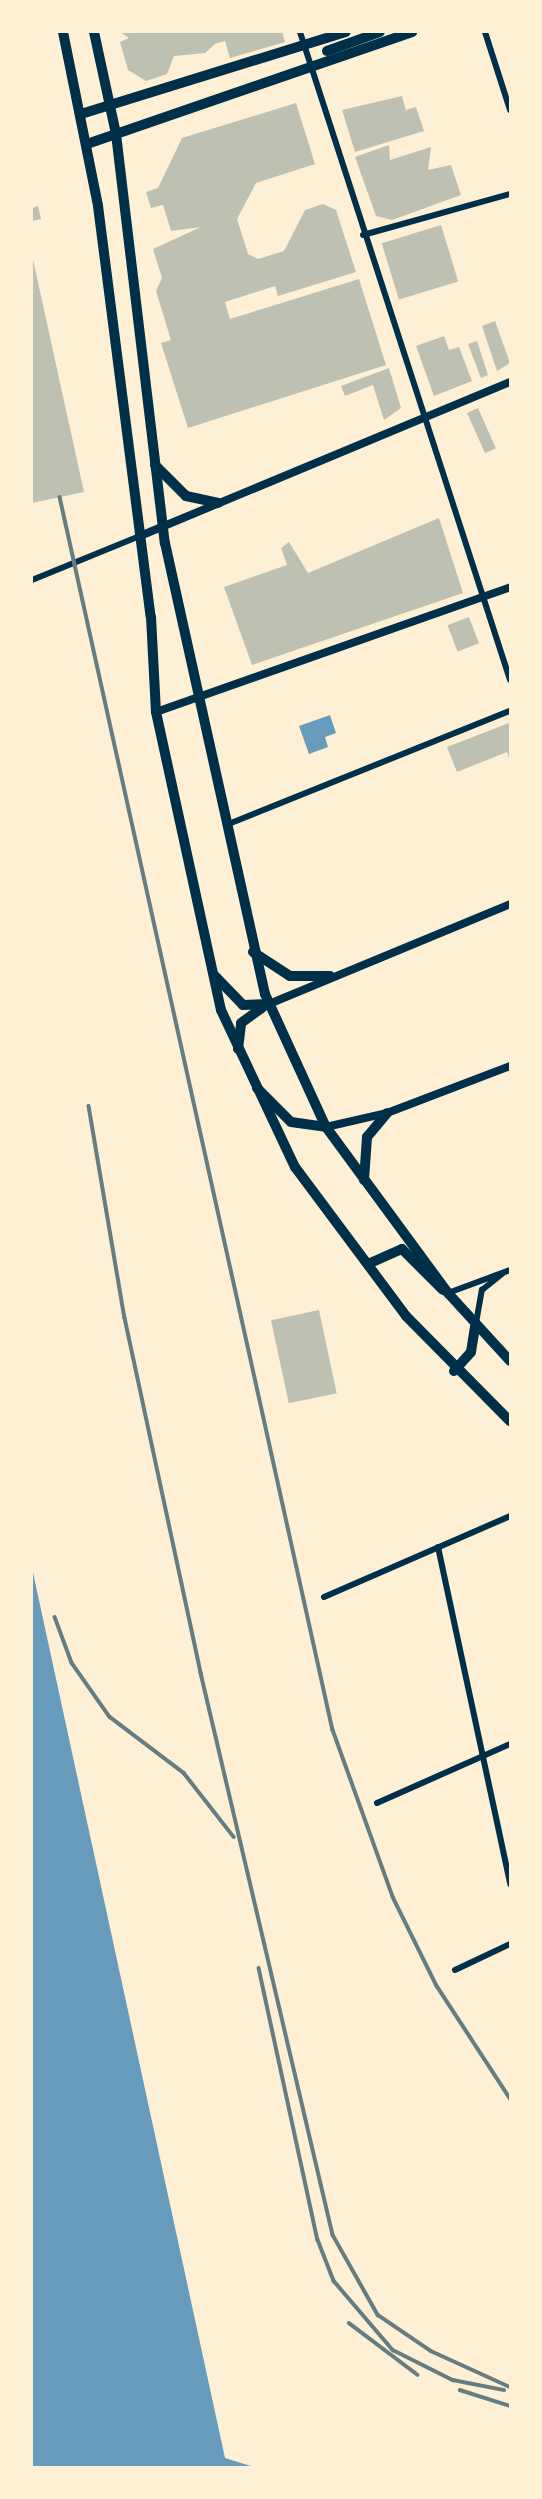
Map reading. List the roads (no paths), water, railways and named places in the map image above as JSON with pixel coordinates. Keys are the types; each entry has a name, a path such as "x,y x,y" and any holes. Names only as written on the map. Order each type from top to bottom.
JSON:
{"highway":[{"path":"63,32 87,144 140,536 156,712 209,969 237,1055 295,1167 454,1371 510,1421"},
{"path":"94,32 116,134 163,527 253,952 269,1004 326,1127 448,1293 475,1326 510,1361"},
{"path":"155,465 186,496 218,503"},
{"path":"253,952 290,976 330,976"},
{"path":"209,969 232,999 269,1004"},
{"path":"237,1055 241,1023 269,1004"},
{"path":"246,1075 285,1118 326,1127"},
{"path":"364,1180 367,1137 387,1113"},
{"path":"368,1264 402,1249 428,1282 448,1293"},
{"path":"454,1371 471,1352 475,1326"}],"main road":[{"path":"81,114 346,32"},
{"path":"327,51 380,32"},
{"path":"87,144 412,32"}],"street":[{"path":"300,32 480,598 510,680"},
{"path":"485,32 510,110"},
{"path":"363,235 510,194"},
{"path":"32,580 510,382"},
{"path":"156,712 198,700 510,587"},
{"path":"226,825 510,710"},
{"path":"269,1004 330,976 510,904"},
{"path":"326,1127 387,1113 510,1066"},
{"path":"448,1293 507,1272"},
{"path":"475,1326 482,1290 507,1272"},
{"path":"324,1597 510,1516"},
{"path":"438,1547 510,1884"},
{"path":"377,1803 510,1744"},
{"path":"455,1970 510,1944"}],"water":[{"path":"330,715 336,733 325,737 328,747 309,754 299,726"},
{"path":"32,1568 225,2458 254,2467 32,2467"}],"railway":[{"path":"60,497 333,1730 393,1897 437,1986 510,2098"},
{"path":"89,1106 125,1318 201,1673 333,2235 378,2315 431,2351 510,2387"},
{"path":"55,1617 72,1663 110,1717 184,1773 234,1837"},
{"path":"259,1968 318,2240 334,2281 393,2350 453,2380 504,2390"},
{"path":"349,2323 418,2375"},
{"path":"460,2390 510,2406"}]}
